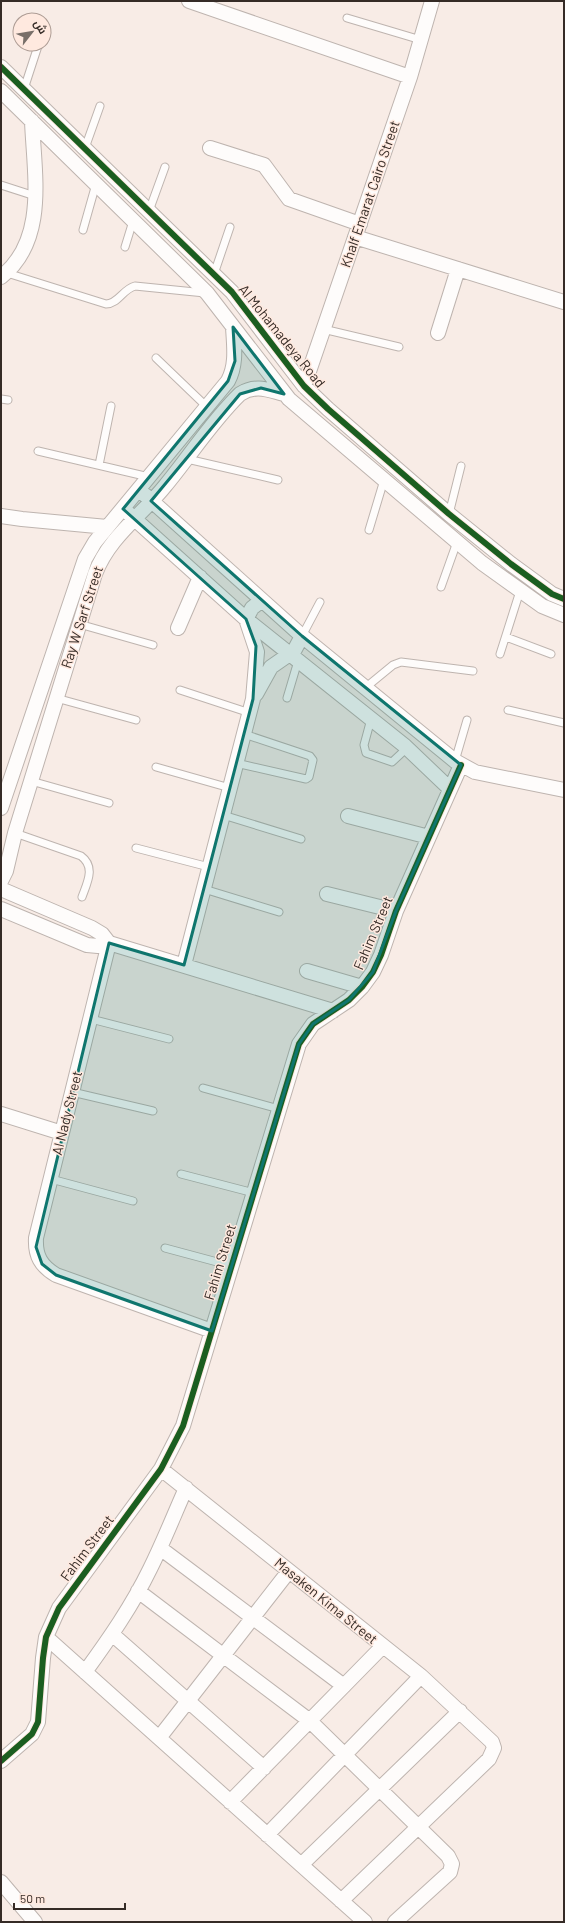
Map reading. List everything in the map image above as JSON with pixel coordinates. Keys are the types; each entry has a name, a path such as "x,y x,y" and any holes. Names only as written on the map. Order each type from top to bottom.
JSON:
{"street":[{"path":"189,1 410,77"},
{"name":"Khalf Emarat Cairo Street","path":"304,386 410,77 432,1"},
{"name":"Al Mohamadeya Road","path":"1,67 214,274 240,302 304,386 449,514 552,594 564,599"},
{"path":"1,91 207,293 284,394 482,563 542,606 564,615"},
{"path":"4,275 16,264 23,253 32,228 36,196 32,121"},
{"path":"210,148 264,165 289,199 358,230 458,269 564,302"},
{"path":"438,334 458,269"},
{"name":"Ray W Sarf Street","path":"1,808 82,567 93,546 107,527 232,375 235,361 233,327"},
{"path":"261,365 276,351"},
{"name":"Ray W Sarf Street","path":"1,881 6,871 15,833 79,624 95,574 104,554 116,537 152,501 240,394 253,388 261,388 284,394"},
{"path":"139,489 261,601 458,763 485,774 564,790"},
{"path":"123,509 246,619 407,748 450,789"},
{"path":"1,516 107,527"},
{"path":"178,628 200,577"},
{"path":"184,966 253,699 257,652 246,619 252,608 261,601"},
{"path":"294,658 302,636"},
{"path":"253,699 271,667 278,660 294,658"},
{"name":"Fahim Street","path":"1,1761 32,1734 38,1722 46,1637 59,1608 161,1469 183,1426 299,1044 305,1033 317,1020 334,1011 349,1000 362,987 373,972 381,955 396,911 450,789 458,763"},
{"path":"348,816 428,837"},
{"path":"1,889 92,928 102,934 109,943"},
{"path":"327,894 396,911"},
{"path":"1,910 87,945 98,946 109,943 334,1011"},
{"name":"Al Nady Street","path":"109,943 36,1238 36,1247 42,1264 56,1275 212,1331"},
{"path":"308,971 362,987"},
{"path":"1,1114 62,1132"},
{"name":"Masaken Kima Street","path":"161,1469 421,1676 488,1737 494,1748 489,1759 418,1827"},
{"path":"85,1672 112,1634 138,1591 160,1548 186,1488"},
{"path":"160,1548 344,1686"},
{"path":"159,1738 289,1571"},
{"path":"138,1591 310,1721 451,1859 452,1868 450,1872 395,1922"},
{"path":"112,1634 264,1768"},
{"path":"46,1637 365,1922"},
{"path":"230,1802 383,1646"},
{"path":"267,1835 421,1676"},
{"path":"301,1865 460,1711"},
{"path":"341,1901 418,1827"},
{"path":"1,1882 35,1922"}],"lane":[{"path":"348,18 421,40"},
{"path":"24,89 36,52"},
{"path":"85,148 100,106"},
{"path":"149,212 165,167"},
{"path":"83,230 96,184"},
{"path":"1,185 36,196"},
{"path":"125,247 133,220"},
{"path":"214,274 230,227"},
{"path":"4,275 106,304 112,303 130,287 135,286 207,293"},
{"path":"323,329 399,347"},
{"path":"156,358 207,407"},
{"path":"99,465 111,406"},
{"path":"38,451 149,477"},
{"path":"187,459 278,480"},
{"path":"449,514 461,466"},
{"path":"369,530 384,480"},
{"path":"441,588 457,542"},
{"path":"500,654 520,591"},
{"path":"302,636 320,602"},
{"path":"79,624 153,645"},
{"path":"506,637 551,654"},
{"path":"287,698 294,658"},
{"path":"365,688 393,665 401,662 473,671"},
{"path":"180,690 250,713"},
{"path":"56,698 136,720"},
{"path":"508,710 564,723"},
{"path":"371,719 364,745 366,753 392,762 407,748"},
{"path":"458,763 467,720"},
{"path":"236,763 304,779 309,777 313,760 310,756 244,734"},
{"path":"156,767 230,788"},
{"path":"31,780 110,803"},
{"path":"223,815 301,839"},
{"path":"15,833 81,856 85,859 88,863 90,873 82,897"},
{"path":"136,848 209,868"},
{"path":"204,889 279,912"},
{"path":"90,1018 169,1039"},
{"path":"203,1088 280,1109"},
{"path":"72,1092 153,1111"},
{"path":"181,1174 254,1193"},
{"path":"51,1179 133,1201"},
{"path":"165,1248 232,1266"}],"highlighted area":[{"path":"233,327 284,394 261,388 240,394 151,501 302,636 461,765 396,911 373,972 349,1000 313,1024 299,1044 212,1331 56,1275 42,1264 36,1247 109,943 184,965 253,699 256,646 246,619 123,509 228,381 235,361"}],"cycle path":[{"path":"1,67 232,292 304,386 328,409 449,514 511,564 552,594 564,599"},
{"path":"1,1761 32,1734 38,1722 46,1637 59,1608 161,1469 183,1426 299,1044 313,1024 349,1000 362,987 373,972 381,955 396,911 461,765"}]}
